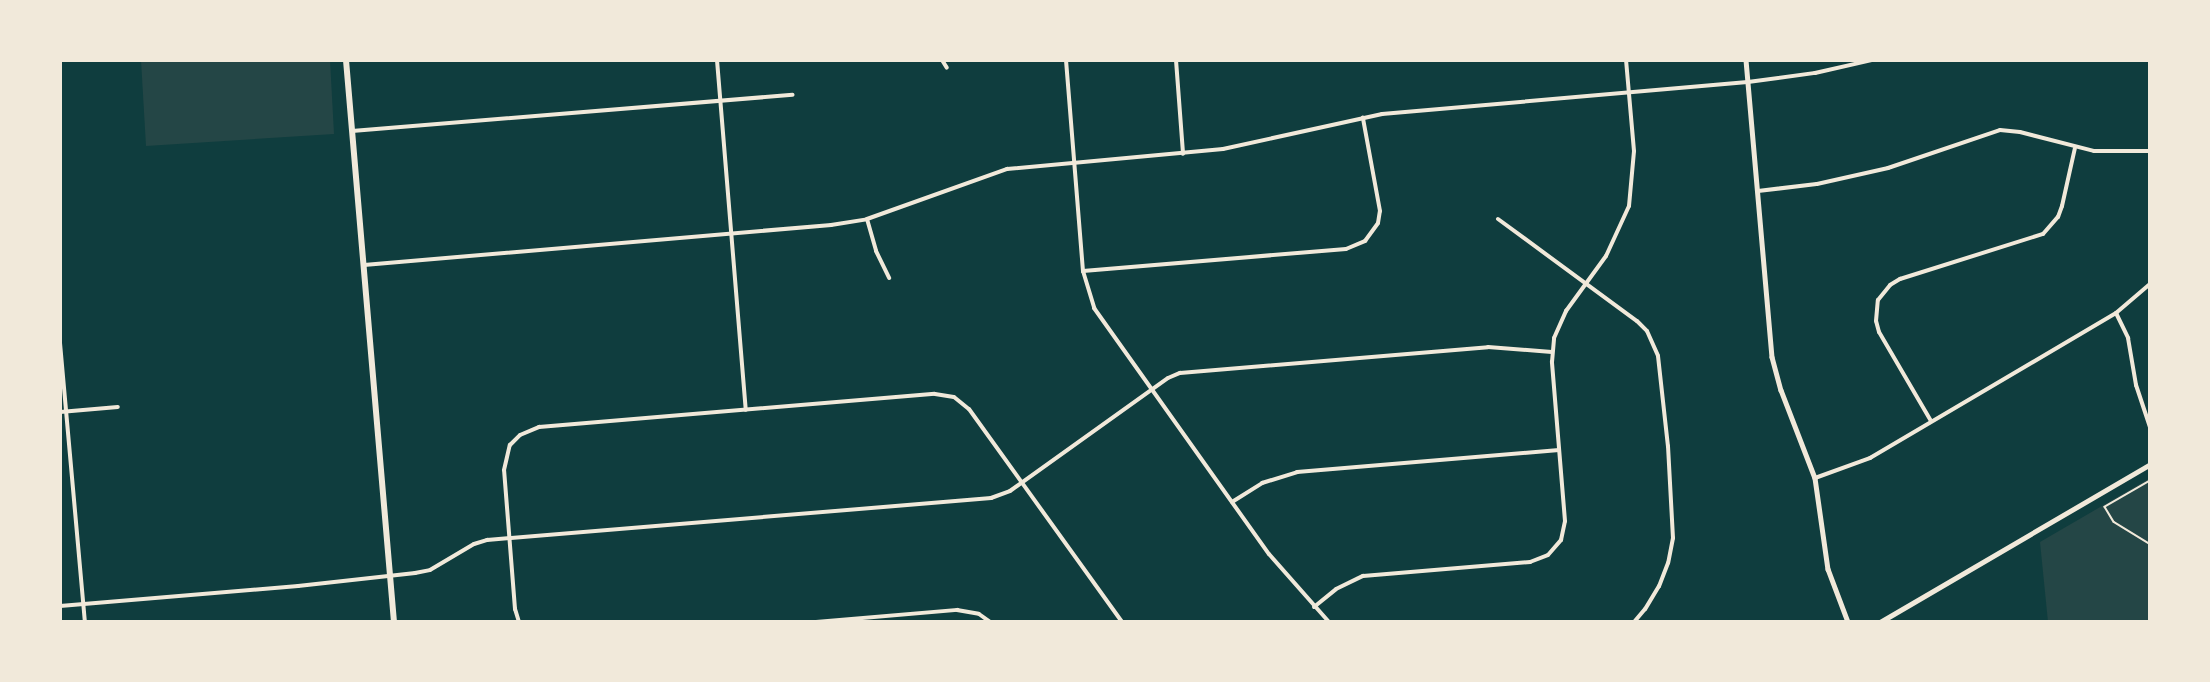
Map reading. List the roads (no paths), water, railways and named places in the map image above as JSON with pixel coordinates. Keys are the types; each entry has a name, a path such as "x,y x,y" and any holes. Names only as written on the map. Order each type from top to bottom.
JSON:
{"main road":[{"path":"346,60 394,622"},
{"path":"1880,622 2150,464"}],"street":[{"path":"717,60 746,410"},
{"path":"942,60 947,68"},
{"path":"1066,60 1083,271 1094,308 1269,554 1329,622"},
{"path":"1176,60 1183,154"},
{"path":"1314,607 1336,589 1363,576 1530,562 1548,555 1561,540 1565,521 1552,352 1558,324 1606,256 1629,206 1634,151 1626,60"},
{"path":"1746,60 1772,357 1781,390 1815,478 1828,569 1848,622"},
{"path":"364,265 831,225 867,219 1000,170 1183,154 1248,145 1363,118 1405,111 1748,82 1815,73 1869,60"},
{"path":"352,131 793,95"},
{"path":"1083,271 1346,249 1365,241 1378,223 1380,211 1363,118"},
{"path":"1758,191 1817,184 1888,168 2000,130 2020,132 2075,148 2113,153 2150,151"},
{"path":"1931,421 1879,332 1876,321 1878,300 1890,285 1900,279 2043,234 2052,226 2062,206 2075,148"},
{"path":"867,219 876,251 889,278"},
{"path":"1498,219 1647,331 1654,344 1661,370 1673,538 1668,563 1659,586 1634,622"},
{"path":"1815,478 1870,458 2116,314 2150,284"},
{"path":"2116,314 2128,338 2139,399 2150,427"},
{"path":"60,343 85,622"},
{"path":"60,606 390,576 430,570 474,544 510,539 991,498 1010,491 1174,375 1190,371 1478,348 1552,352"},
{"path":"519,622 515,609 504,463 510,445 520,435 539,427 935,393 954,397 969,409 1122,622"},
{"path":"60,412 118,407"},
{"path":"1232,502 1262,483 1297,472 1559,450"},
{"path":"816,622 957,610 979,614 990,622"}]}
